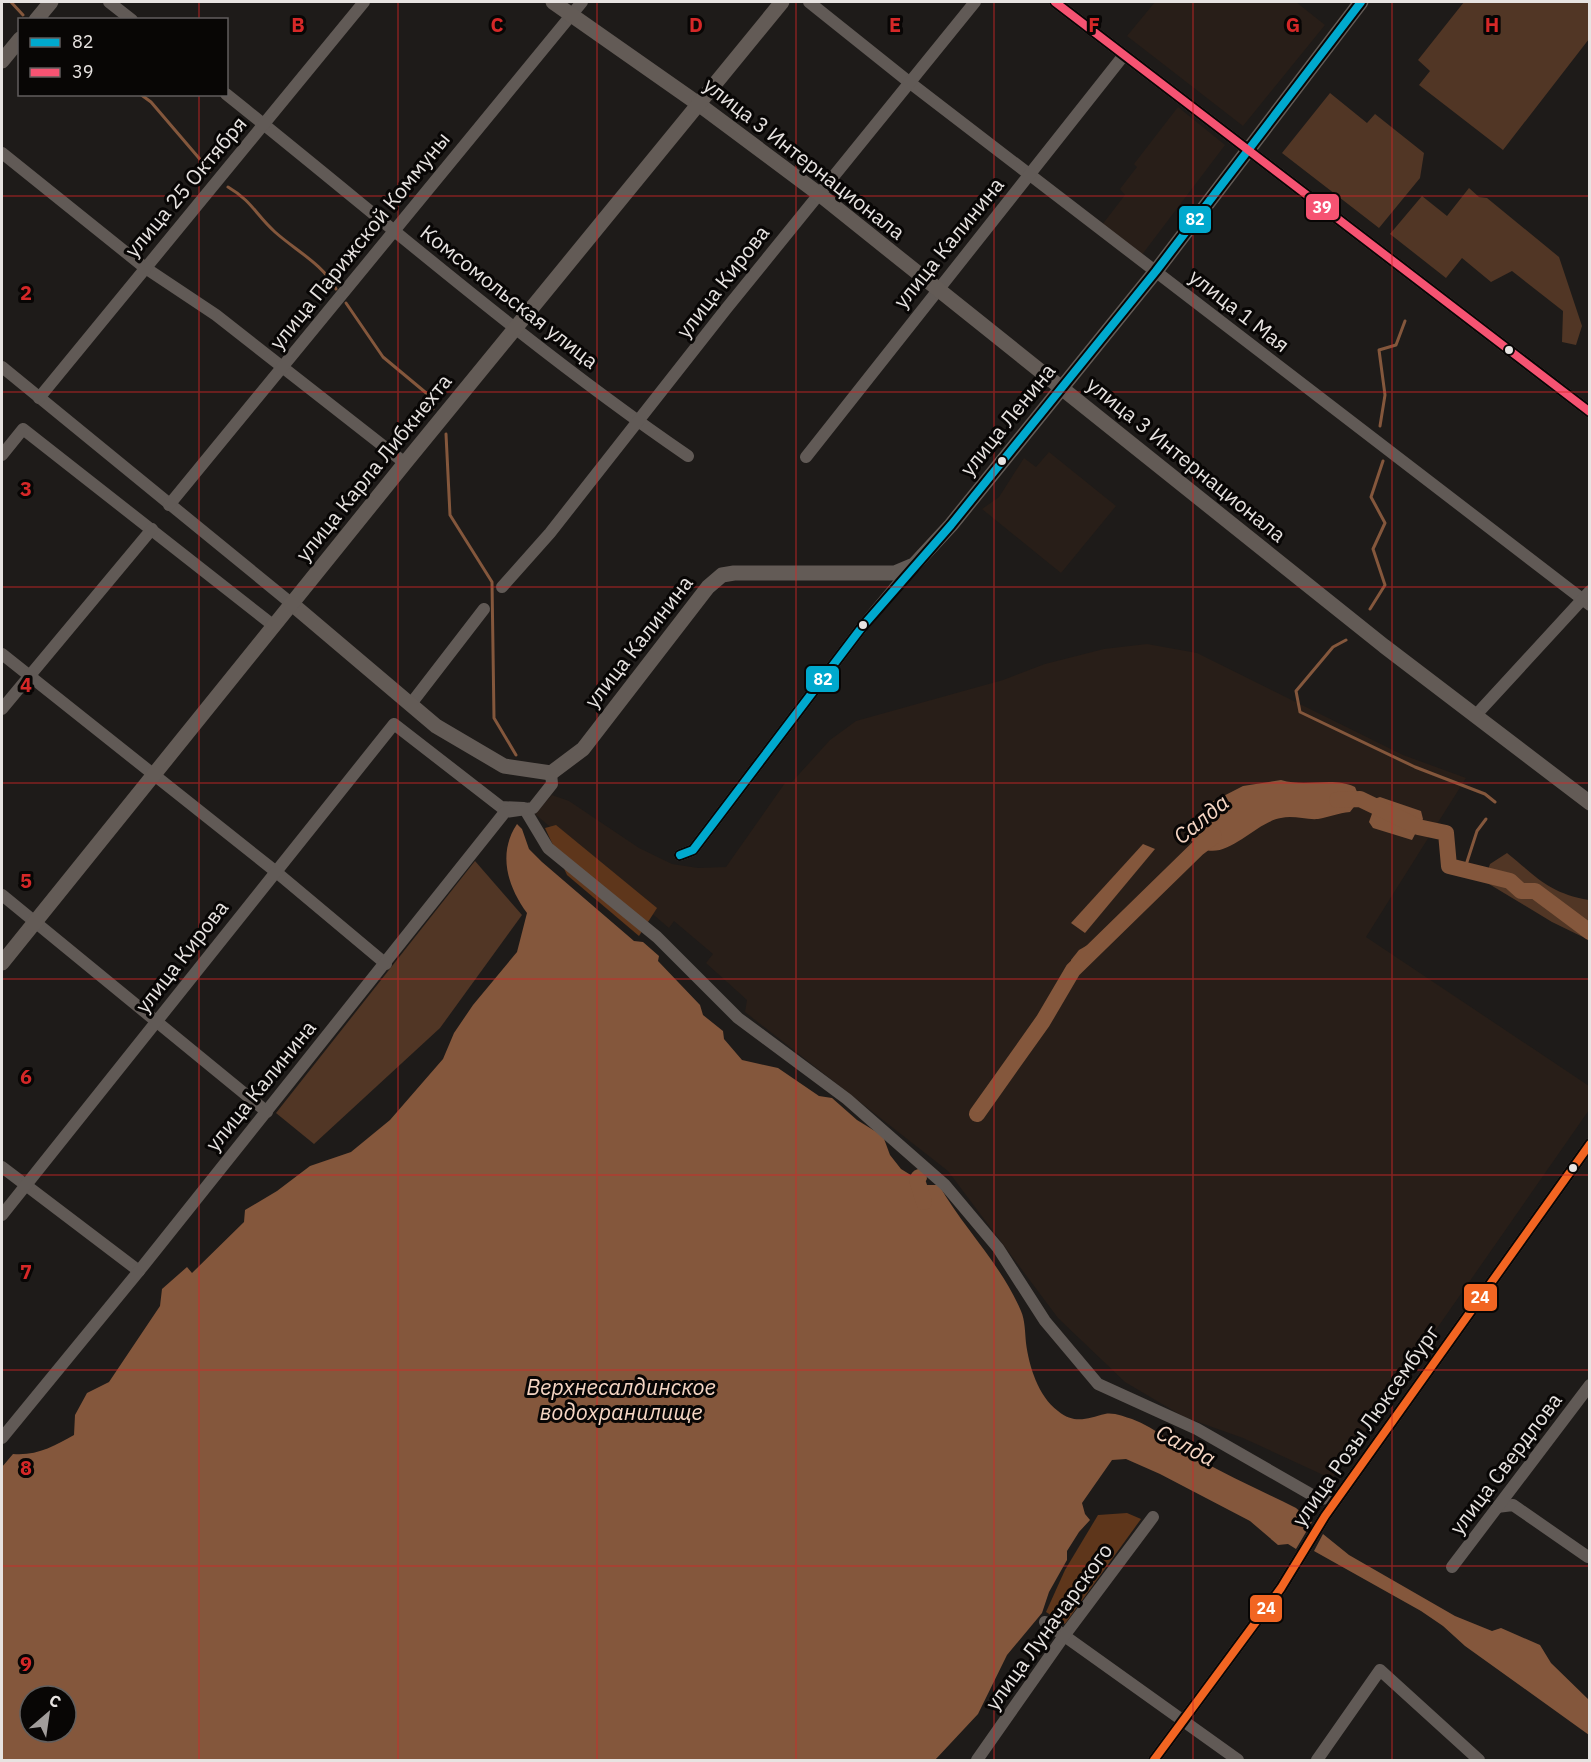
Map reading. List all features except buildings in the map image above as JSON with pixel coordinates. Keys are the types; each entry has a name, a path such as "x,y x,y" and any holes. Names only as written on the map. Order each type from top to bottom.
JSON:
{"main road":[{"path":"38,18 51,2"},
{"name":"улица 3 Интернационала","path":"553,2 697,103 819,194 1384,646 1590,803"},
{"name":"улица Карла Либкнехта","path":"2,963 697,103 782,2"},
{"name":"улица Ленина","path":"914,566 951,525 1156,271 1361,2"},
{"path":"2,61 18,41"},
{"name":"улица Калинина","path":"551,772 583,749 708,587 722,575 769,571 894,573 914,566"},
{"path":"292,604 436,726 504,766 551,772"}],"street":[{"path":"109,2 129,18"},
{"name":"улица 25 Октября","path":"39,398 144,267 265,125 364,2"},
{"name":"улица Парижской Коммуны","path":"169,505 582,2"},
{"name":"улица 1 Мая","path":"809,2 1375,442 1587,599"},
{"name":"улица Кирова","path":"502,587 550,533 639,423 726,309 975,2"},
{"path":"1055,2 1590,412"},
{"name":"улица Калинина","path":"806,457 1031,176 1124,55"},
{"name":"Комсомольская улица","path":"228,96 516,328 639,423 688,456"},
{"path":"2,153 144,267 216,315 405,463"},
{"path":"2,367 292,604"},
{"path":"2,455 23,429 274,626"},
{"path":"2,709 152,529"},
{"name":"улица Ленина","path":"680,855 693,849 855,636 914,566"},
{"path":"1475,716 1587,599"},
{"path":"410,705 484,609"},
{"path":"2,654 275,871 386,964"},
{"name":"улица Кирова","path":"2,1215 394,724 501,807 524,808"},
{"name":"улица Калинина","path":"2,1438 386,964 505,812 533,808 552,784 551,772"},
{"path":"524,808 548,848 657,937 738,1018 847,1099 945,1185 998,1248 1045,1322 1098,1384 1197,1429 1319,1499 1338,1497"},
{"path":"2,895 267,1112"},
{"name":"улица Розы Люксембург","path":"1154,1761 1281,1588 1338,1497 1590,1144"},
{"path":"2,1167 139,1271"},
{"name":"улица Свердлова","path":"1452,1567 1590,1385"},
{"path":"1497,1507 1513,1505 1588,1557"},
{"name":"улица Луначарского","path":"977,1761 1064,1636 1153,1517"},
{"path":"1045,1622 1238,1761"},
{"path":"1317,1761 1380,1670 1479,1761"}],"shaded area":[{"path":"1155,2 1296,2 1325,25 1243,126 1127,36"},
{"path":"1464,2 1589,2 1589,39 1503,150 1419,85 1430,71 1418,60"},
{"path":"1330,93 1367,123 1375,114 1424,153 1420,178 1379,228 1282,153"},
{"path":"1178,107 1225,145 1141,256 1102,225 1125,195 1120,189 1137,167 1134,164"},
{"path":"1469,188 1479,197 1487,198 1559,257 1582,326 1576,345 1562,342 1563,311 1512,271 1491,282 1462,258 1446,278 1390,234 1422,196 1447,216"},
{"path":"1049,452 1116,506 1061,573 982,509 999,497 1024,458 1036,467"},
{"path":"1147,644 1197,653 1403,755 1466,778 1366,937 1589,1086 1589,1110 1332,1479 1243,1438 1184,1417 1125,1382 1058,1318 948,1171 745,1012 747,1000 706,963 713,954 674,921 669,928 535,814 552,795 569,801 639,848 672,864 698,868 726,867 785,783 791,783 830,740 856,721 1003,680 1045,664 1104,649"},
{"path":"556,825 657,908 639,936 567,875 545,828"},
{"path":"1507,853 1554,889 1589,900 1589,940 1552,922 1484,881 1490,864"},
{"path":"475,861 522,915 440,1028 314,1144 276,1113"},
{"path":"1127,1513 1141,1519 1065,1624 1046,1612 1065,1570 1098,1515"}],"water":[{"path":"1281,780 1346,784 1355,787 1360,799 1350,812 1318,819 1281,818 1258,828 1236,843 1213,851 1202,848 1191,840 1206,805 1243,786"},
{"path":"1380,797 1421,811 1423,819 1412,840 1373,828 1369,822 1374,808 1374,799"},
{"name":"Верхнесалдинское водохранилище","path":"517,824 522,829 529,849 542,862 634,941 643,942 659,956 658,961 700,1005 703,1015 723,1031 724,1039 742,1060 778,1068 819,1096 832,1098 857,1120 883,1136 890,1155 901,1169 927,1185 939,1185 1013,1294 1023,1318 1032,1371 1051,1405 1070,1418 1108,1414 1132,1419 1149,1427 1210,1466 1296,1508 1304,1515 1302,1518 1312,1522 1296,1549 1288,1544 1278,1545 1250,1521 1160,1474 1126,1459 1112,1460 1082,1503 1085,1514 1090,1520 1067,1551 1067,1560 1049,1592 1042,1613 1007,1655 978,1714 935,1760 2,1760 2,1467 13,1454 38,1452 74,1435 75,1415 87,1393 109,1382 160,1306 162,1289 187,1267 192,1273 244,1222 245,1210 277,1191 310,1166 351,1152 390,1120 443,1059 454,1033 473,1005 517,952 527,913 510,881 507,870 507,847"},
{"path":"1143,844 1155,849 1085,933 1071,923"},
{"path":"1112,931 1109,941 1082,968 1077,971 1073,970 1071,960 1079,950"},
{"path":"1323,1534 1349,1555 1455,1616 1492,1631 1501,1628 1540,1645 1551,1663 1589,1700 1589,1735 1465,1646 1443,1626 1421,1611 1314,1551"}],"waterway":[{"path":"11,2 23,15"},
{"path":"143,96 151,102 210,171"},
{"path":"228,187 248,203 275,232 317,265 336,289"},
{"path":"346,303 383,357 431,397 433,409"},
{"path":"1380,426 1385,395 1379,350 1396,345 1405,321"},
{"path":"446,434 450,515 492,582 494,718 516,755"},
{"path":"1370,609 1385,585 1373,549 1385,523 1371,497 1383,461"},
{"path":"1346,640 1333,647 1296,691 1300,712 1415,767 1485,794 1495,802"},
{"name":"Салда","path":"1337,800 1360,799 1418,827 1446,833 1449,866 1510,881 1521,891 1535,891 1590,932"},
{"path":"1465,868 1477,831 1486,819"},
{"name":"Салда","path":"977,1114 1043,1021 1073,970 1198,848 1214,836"},
{"path":"919,1177 917,1180 924,1202"}],"transit line":[{"name":"39","path":"1055,2 1590,412"},
{"name":"82","path":"680,855 693,850 862,627 951,525 1156,271 1361,2"},
{"name":"24","path":"1154,1760 1281,1588 1325,1516 1590,1144"}]}
